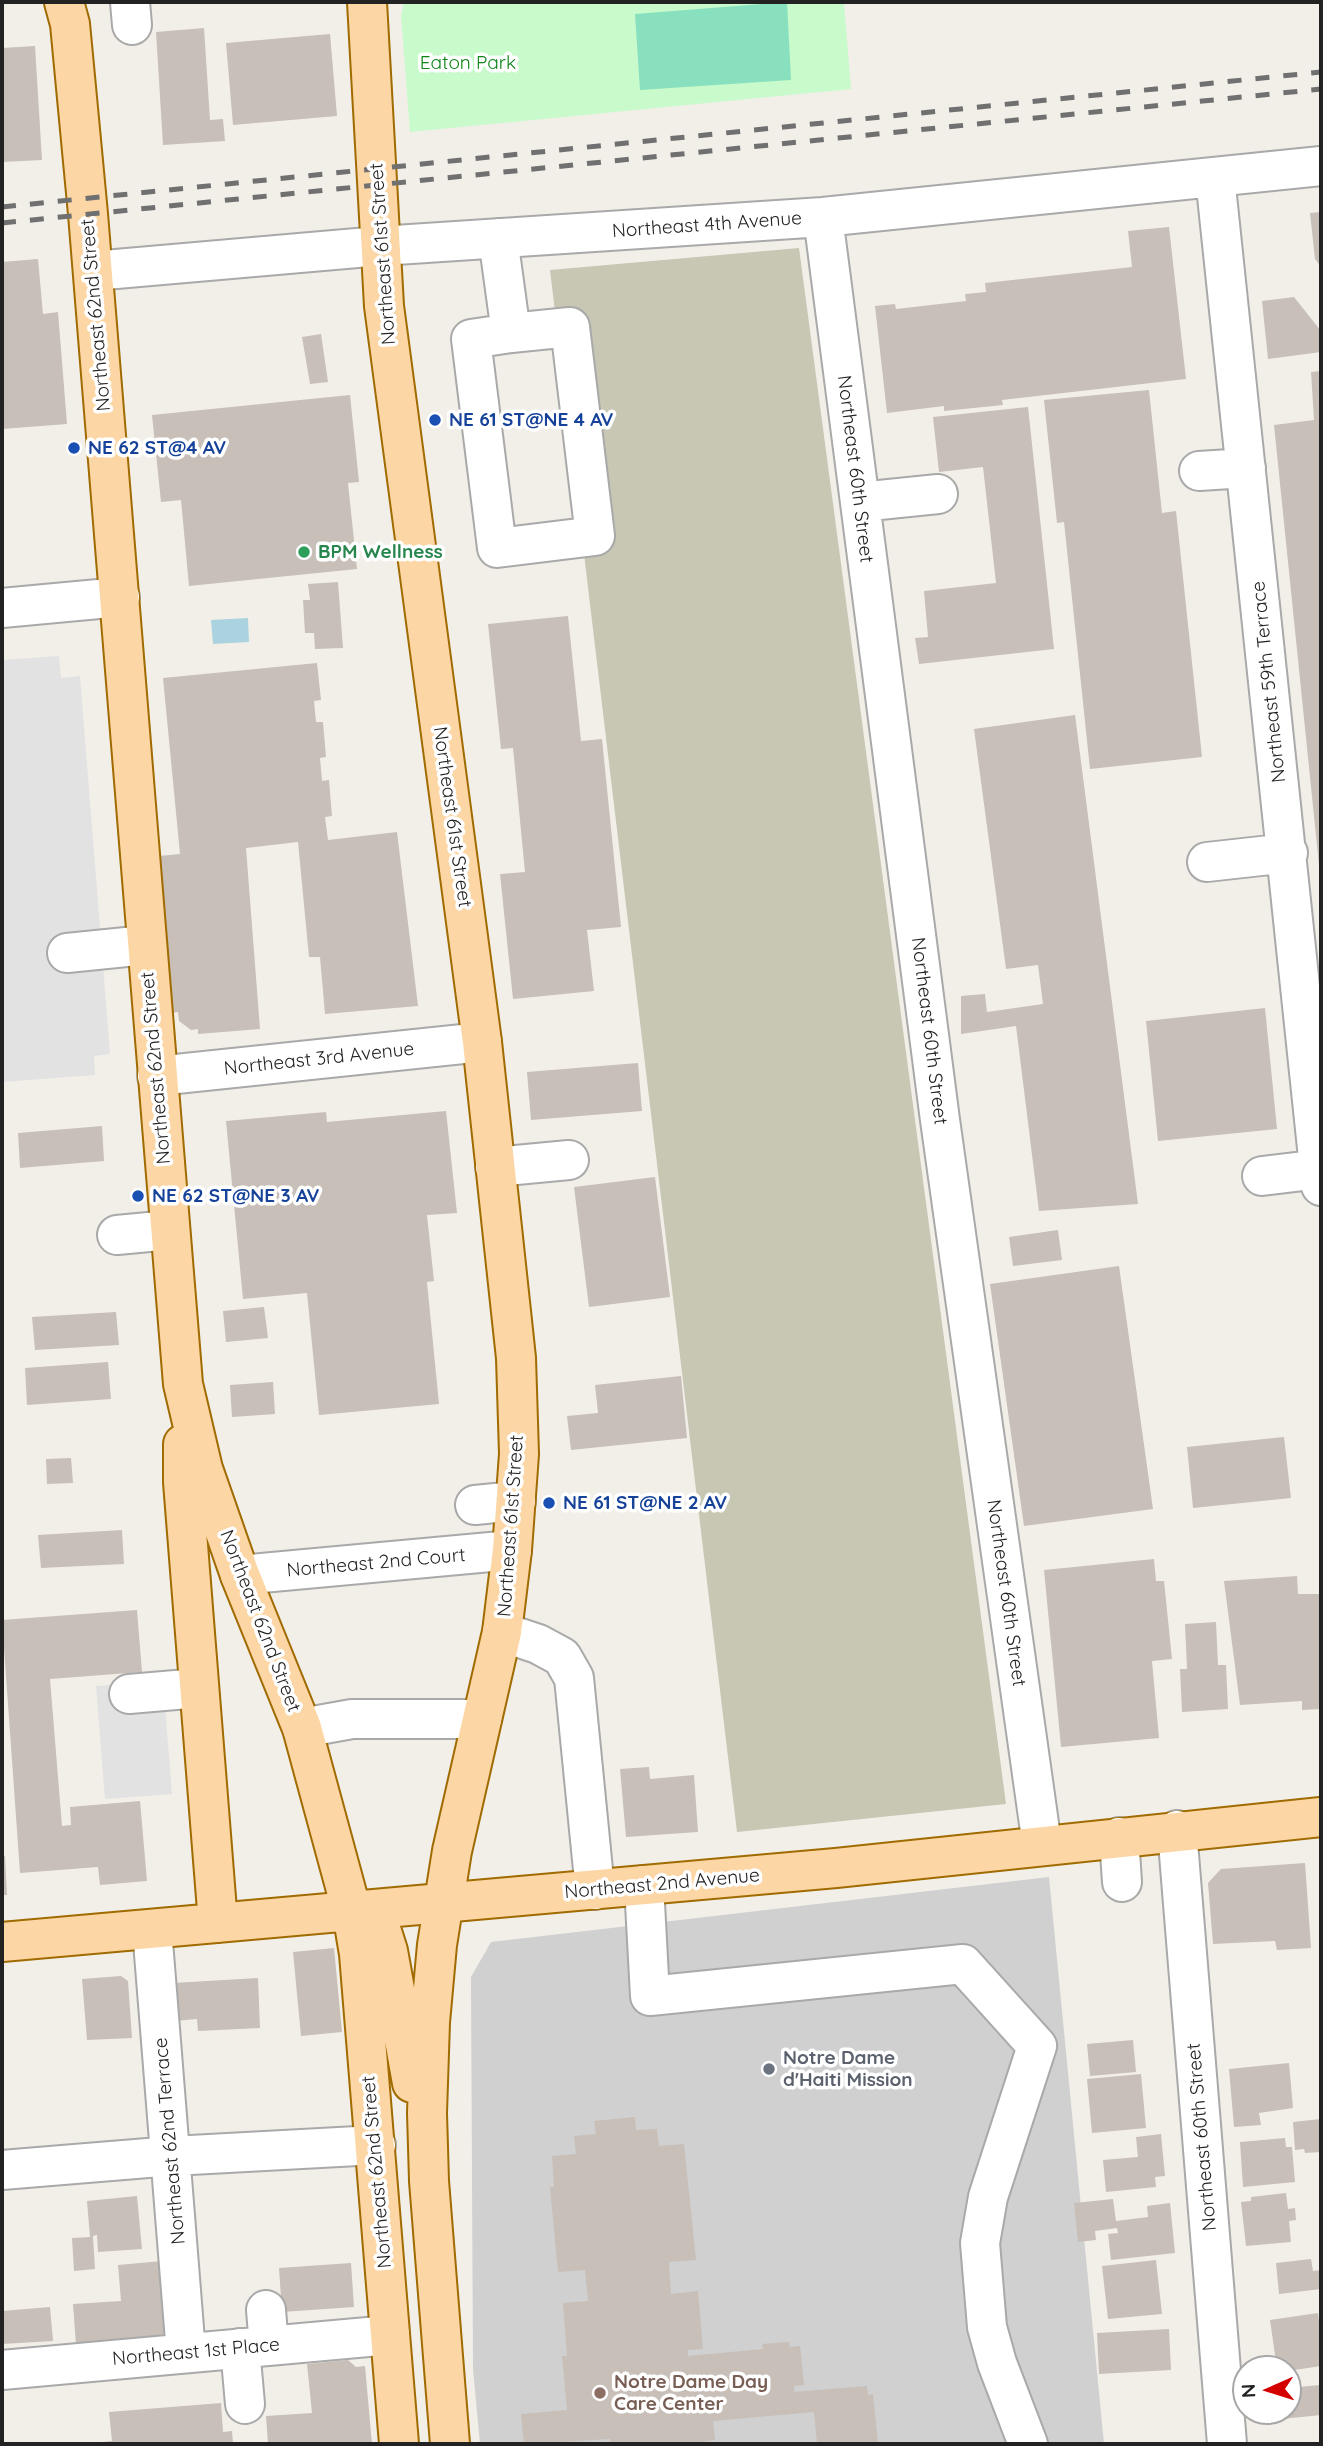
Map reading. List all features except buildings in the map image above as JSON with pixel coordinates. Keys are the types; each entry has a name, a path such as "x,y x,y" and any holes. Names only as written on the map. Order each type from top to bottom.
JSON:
{"main road":[{"name":"Northeast 62nd Street","path":"64,2 70,24 93,271 183,1384 203,1469 240,1575 302,1728 352,1912 359,1954 376,2145 399,2444"},
{"name":"Northeast 61st Street","path":"367,2 384,306 482,1042 495,1167 492,1236 516,1358 519,1454 512,1550 502,1632 442,1905"},
{"path":"183,1384 183,1482 218,1923"},
{"name":"Northeast 2nd Avenue","path":"2,1942 836,1868 1177,1830 1321,1817"},
{"path":"442,1905 430,2022 427,2113 429,2181 450,2444"},
{"path":"352,1912 371,1919 382,1932 388,1951 429,2181"}],"street":[{"name":"Northeast 4th Avenue","path":"93,271 380,246 823,217 1321,166"},
{"name":"Northeast 59th Terrace","path":"1215,177 1288,853 1310,953 1321,1179"},
{"name":"Northeast 60th Street","path":"823,217 940,1120 1042,1845"},
{"path":"498,239 511,333"},
{"path":"570,327 595,536 497,548 471,339 511,333 570,327"},
{"path":"1199,471 1246,468"},
{"path":"860,502 938,494"},
{"path":"2,608 120,597"},
{"path":"1208,862 1288,853"},
{"path":"67,953 146,945"},
{"name":"Northeast 3rd Avenue","path":"156,1076 482,1042"},
{"path":"495,1167 569,1160"},
{"path":"1262,1176 1321,1179"},
{"path":"117,1235 170,1230"},
{"path":"475,1505 516,1501"},
{"name":"Northeast 2nd Court","path":"240,1575 512,1550"},
{"name":"Northeast 61st Street","path":"502,1632 538,1644 562,1657 574,1678 595,1890"},
{"path":"129,1694 200,1688"},
{"path":"302,1728 352,1719 482,1719"},
{"name":"Northeast 60th Street","path":"1177,1830 1227,2444"},
{"path":"1119,1837 1122,1882"},
{"path":"644,1885 650,1996 963,1965 1037,2046 988,2197 979,2243 987,2327 997,2363 1028,2444"},
{"name":"Northeast 62nd Terrace","path":"152,1929 186,2353"},
{"path":"2,2170 172,2156 376,2145"},
{"path":"245,2404 258,2335"},
{"name":"Northeast 1st Place","path":"2,2370 186,2353 258,2335 390,2335"}],"shaded area":[{"path":"799,248 1006,1804 737,1832 550,270"},
{"path":"59,656 61,678 80,676 110,1054 94,1056 95,1075 2,1082 2,660"},
{"path":"163,1681 172,1794 105,1799 96,1686"},
{"name":"Notre Dame d'Haiti Mission","path":"1049,1877 1104,2444 480,2444 473,2369 471,1977 491,1942"}],"green space":[{"name":"Eaton Park","path":"404,2 844,2 851,89 410,132 401,16"},
{"path":"787,2 791,80 640,90 635,14"}],"water":[{"path":"248,618 249,642 213,644 211,620"}],"railway":[{"path":"2,207 1321,72"},
{"path":"2,223 1321,89"}],"place":[{"name":"NE 61 ST@NE 4 AV","path":"435,420"},
{"name":"NE 62 ST@4 AV","path":"74,448"},
{"name":"BPM Wellness","path":"304,552"},
{"name":"NE 62 ST@NE 3 AV","path":"138,1196"},
{"name":"NE 61 ST@NE 2 AV","path":"549,1503"},
{"name":"Notre Dame d'Haiti Mission","path":"769,2069"},
{"name":"Notre Dame Day Care Center","path":"600,2393"}]}
